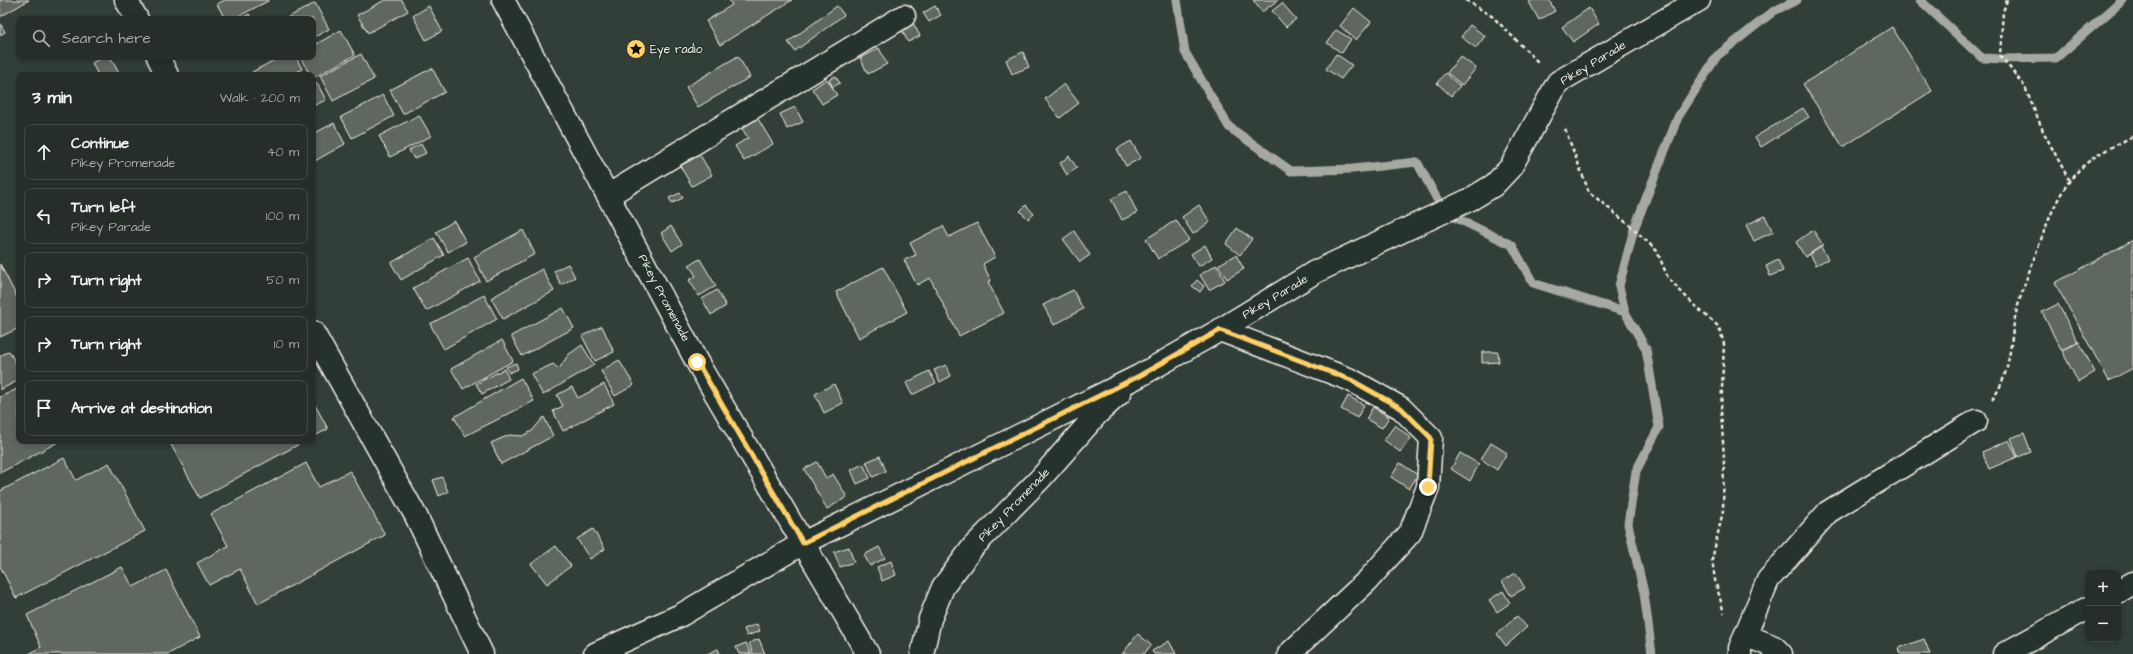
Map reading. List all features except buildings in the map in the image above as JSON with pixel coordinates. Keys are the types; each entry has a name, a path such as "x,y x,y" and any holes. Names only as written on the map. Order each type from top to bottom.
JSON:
{"street":[{"path":"126,0 135,16"},
{"name":"Pikey Promenade","path":"503,0 609,195 697,362 868,654"},
{"name":"Pikey Parade","path":"595,654 681,615 803,543 1139,376 1220,330 1315,272 1444,212 1494,184 1511,167 1558,82 1699,0"},
{"path":"609,195 904,16"},
{"path":"160,60 166,72"},
{"path":"1220,330 1351,380 1401,408 1431,438 1428,487 1410,533 1366,581 1289,654"},
{"path":"316,337 416,516 482,654"},
{"name":"Pikey Promenade","path":"922,654 930,619 943,587 973,547 1040,479 1097,414 1139,376"},
{"path":"1781,654 1774,647 1742,646 1768,580 1828,512 1976,421"},
{"path":"2121,590 2133,584"},
{"path":"2004,654 2085,610"}],"path":[{"path":"1466,0 1493,17 1558,82"},
{"path":"2007,0 2004,12 2000,55 2025,87 2043,132 2069,180"},
{"path":"1564,127 1565,135 1589,192 1634,229 1657,251 1668,278 1694,305 1719,327 1724,344 1721,410 1724,458 1723,512 1712,560 1714,580 1728,626 1742,646"},
{"path":"1976,421 1999,390 2011,353 2016,314 2028,275 2054,204 2069,180 2089,161 2133,136"}],"waterway":[{"path":"1177,0 1185,52 1229,127 1291,171 1353,169 1417,162 1444,212 1512,245 1533,283 1625,312"},
{"path":"1652,654 1644,593 1628,524 1636,471 1659,427 1646,349 1625,312 1619,286 1634,229 1678,117 1717,56 1774,11 1797,0"},
{"path":"1920,0 1982,58 2003,59 2056,58 2123,0"}],"place":[{"name":"Eye radio","path":"636,49"}],"route":[{"path":"697,362 803,543 1139,376 1220,330 1351,380 1401,408 1431,438 1428,487"}]}
